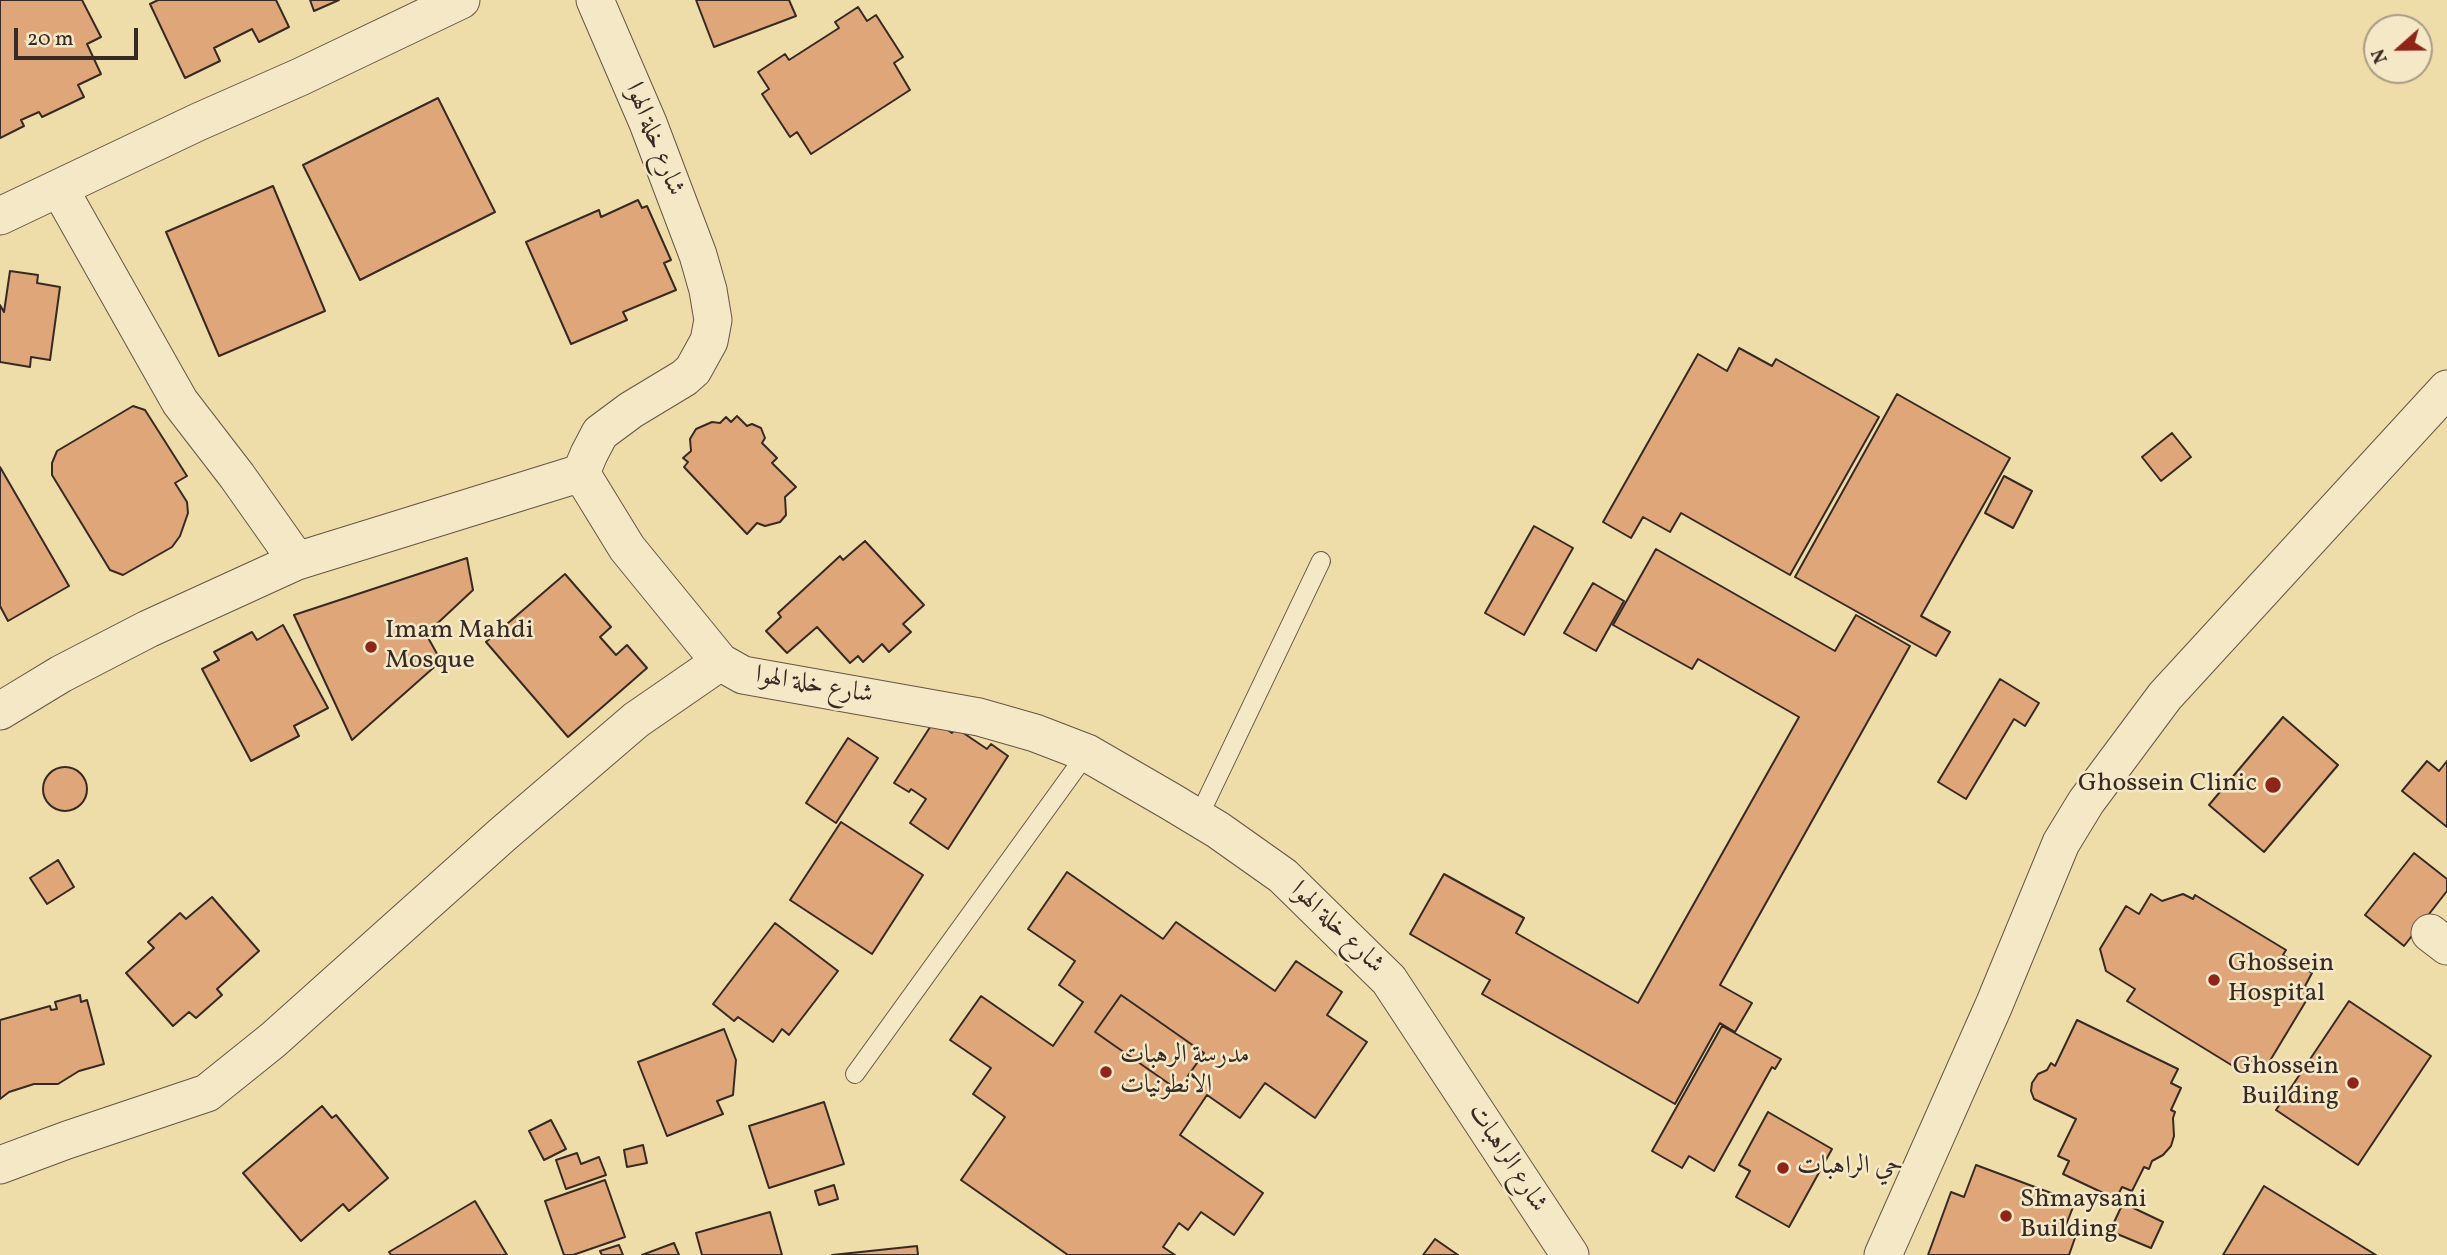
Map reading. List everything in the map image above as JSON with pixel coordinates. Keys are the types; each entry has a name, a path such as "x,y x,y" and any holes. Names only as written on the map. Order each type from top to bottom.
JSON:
{"street":[{"path":"0,216 461,0"},
{"name":"شارع خلة الهوا","path":"595,0 648,123 698,255 713,320 709,341 692,370 600,433 582,473 627,548 720,662 743,675 979,717 1035,733 1087,753 1198,818 1283,876 1389,980 1443,1063"},
{"path":"59,188 180,402 237,476 296,561"},
{"path":"1884,1255 1994,1005 2061,843 2086,802 2165,696 2447,389"},
{"path":"0,711 61,674 148,629 296,561 582,473"},
{"path":"0,1165 207,1093 253,1057 502,835 636,720 720,662"},
{"name":"شارع الراهبات","path":"1443,1063 1570,1255"}],"lane":[{"path":"1198,818 1321,562"},
{"path":"855,1074 1087,753"}],"building":[{"path":"0,0 82,0 101,37 87,44 101,74 78,85 84,97 42,117 39,112 21,120 24,126 0,138"},
{"path":"158,0 276,0 289,27 259,42 252,29 214,48 220,61 185,78 150,4"},
{"path":"310,0 339,0 314,11"},
{"path":"696,0 789,0 796,16 714,47"},
{"path":"858,7 867,21 876,15 903,57 894,63 910,90 811,154 797,132 790,137 762,94 769,89 758,72 785,54 789,60 839,28 835,22"},
{"path":"438,98 495,212 360,280 303,165"},
{"path":"273,186 325,311 219,356 166,232"},
{"path":"638,200 642,208 647,206 671,260 664,263 676,290 623,312 627,320 571,344 526,242 599,210 601,217"},
{"path":"10,271 38,275 37,283 60,287 50,360 31,357 30,367 0,362 0,305 4,312"},
{"path":"1739,348 1772,366 1776,359 1879,417 1790,575 1681,513 1670,532 1643,517 1631,538 1603,522 1698,354 1727,371"},
{"path":"1897,394 2010,458 1921,616 1950,632 1936,656 1795,577"},
{"path":"133,406 145,410 187,476 175,483 187,502 188,513 180,536 172,547 123,575 110,570 52,475 52,463 57,451"},
{"path":"737,416 747,426 752,424 761,428 765,438 762,443 777,458 772,463 796,487 785,497 786,515 780,522 765,526 757,523 747,534 684,467 688,462 683,458 691,451 690,439 696,429 712,422 720,423 726,417 731,422"},
{"path":"2172,433 2191,457 2161,481 2142,457"},
{"path":"0,467 69,586 8,621 0,606"},
{"path":"2004,476 2032,491 2013,528 1985,513"},
{"path":"1534,526 1573,548 1524,635 1485,613"},
{"path":"865,541 924,605 903,624 911,632 889,652 882,644 863,662 858,656 850,663 817,627 787,653 766,631 781,617 778,613 840,556 843,560"},
{"path":"1656,549 1835,651 1856,615 1910,646 1720,985 1752,1003 1735,1032 1720,1023 1675,1104 1482,994 1490,980 1410,934 1444,874 1524,918 1516,933 1638,1003 1799,717 1698,659 1692,669 1613,625"},
{"name":"Imam Mahdi Mosque","path":"467,558 473,590 426,634 441,661 352,740 294,615"},
{"path":"565,574 611,627 600,637 616,655 627,645 647,668 568,737 486,642"},
{"path":"1593,583 1624,601 1596,651 1564,633"},
{"path":"283,625 328,708 294,726 299,736 251,761 202,669 219,660 214,652 252,632 257,640"},
{"path":"2000,679 2039,703 2025,726 2014,719 1966,799 1938,782"},
{"name":"Ghossein Clinic","path":"2283,717 2338,765 2264,852 2209,805"},
{"path":"934,721 952,733 956,728 987,749 991,744 1008,756 948,849 910,823 926,799 911,789 909,792 894,783"},
{"path":"848,738 878,758 836,823 806,803"},
{"path":"2427,761 2439,771 2447,761 2447,827 2402,791"},
{"path":"65,767 80,774 87,789 80,804 65,811 50,804 43,789 50,774"},
{"path":"841,822 923,875 872,954 790,900"},
{"path":"2414,853 2447,879 2447,891 2404,946 2365,915"},
{"path":"58,860 74,887 47,904 30,878"},
{"path":"1067,872 1163,939 1176,922 1275,991 1296,961 1342,992 1327,1015 1367,1042 1315,1118 1265,1083 1240,1118 1207,1095 1180,1135 1263,1193 1234,1235 1201,1212 1188,1230 1179,1223 1163,1247 1175,1255 1068,1255 961,1180 1005,1117 973,1094 991,1068 950,1040 981,996 1053,1046 1083,1002 1059,985 1075,961 1028,929","holes":["1121,995 1204,1053 1178,1090 1095,1032"]},
{"name":"Ghossein Hospital","path":"2151,894 2162,901 2183,894 2193,899 2195,895 2286,950 2283,955 2312,973 2305,986 2312,991 2265,1069 2253,1061 2246,1074 2127,1001 2135,989 2106,971 2100,949 2126,906 2139,914"},
{"path":"212,897 259,951 217,989 222,995 196,1018 189,1012 173,1026 126,973 154,948 148,942 180,913 186,919"},
{"path":"775,923 838,971 789,1035 782,1029 773,1042 738,1017 734,1021 713,1004"},
{"path":"80,995 81,1002 87,1000 104,1064 79,1071 58,1084 34,1084 9,1092 0,1099 0,1020 50,1006 51,1010 57,1009 55,1002"},
{"path":"1121,995 1204,1053 1178,1090 1095,1032"},
{"name":"Ghossein Building","path":"2349,1001 2431,1056 2358,1165 2276,1110"},
{"path":"2077,1020 2178,1069 2171,1083 2181,1088 2171,1110 2175,1112 2171,1146 2163,1155 2152,1161 2149,1169 2144,1167 2132,1191 2122,1187 2116,1199 2063,1174 2069,1161 2058,1156 2076,1119 2034,1099 2031,1091 2032,1083 2038,1074 2047,1070 2051,1063 2055,1066"},
{"path":"1722,1026 1781,1059 1775,1069 1772,1067 1714,1171 1689,1156 1682,1168 1652,1151"},
{"path":"724,1029 736,1060 733,1095 717,1101 723,1114 667,1136 638,1062"},
{"path":"824,1102 844,1164 769,1188 749,1126"},
{"path":"322,1106 332,1118 336,1115 388,1178 349,1211 343,1204 301,1241 243,1173"},
{"name":"حي الراهبات","path":"1768,1112 1832,1149 1789,1227 1736,1197 1750,1171 1739,1165"},
{"path":"551,1120 566,1149 544,1160 529,1131"},
{"path":"643,1145 647,1163 627,1167 624,1150"},
{"path":"577,1153 581,1164 599,1157 606,1175 566,1189 556,1160"},
{"name":"Shmaysani Building","path":"1976,1165 2075,1202 2064,1230 2076,1235 2069,1255 1928,1255 1951,1192 1964,1197"},
{"path":"605,1180 625,1237 573,1255 564,1255 545,1201"},
{"path":"834,1185 838,1199 819,1205 815,1191"},
{"path":"2264,1186 2376,1255 2223,1255"},
{"path":"475,1201 507,1255 391,1255 389,1252"},
{"path":"2123,1203 2163,1222 2151,1248 2110,1231"},
{"path":"770,1212 782,1255 702,1255 696,1233"},
{"path":"1435,1239 1458,1255 1423,1255"},
{"path":"674,1243 679,1255 642,1255"},
{"path":"619,1245 623,1255 602,1255 600,1251"},
{"path":"917,1246 918,1255 832,1255"}],"place":[{"name":"Imam Mahdi Mosque","path":"371,647"},
{"name":"Ghossein Clinic","path":"2273,785"},
{"name":"Ghossein Hospital","path":"2214,980"},
{"name":"مدرسة الرهبات الانطونيات","path":"1106,1072"},
{"name":"Ghossein Building","path":"2353,1083"},
{"name":"حي الراهبات","path":"1783,1168"},
{"name":"Shmaysani Building","path":"2006,1216"}]}
